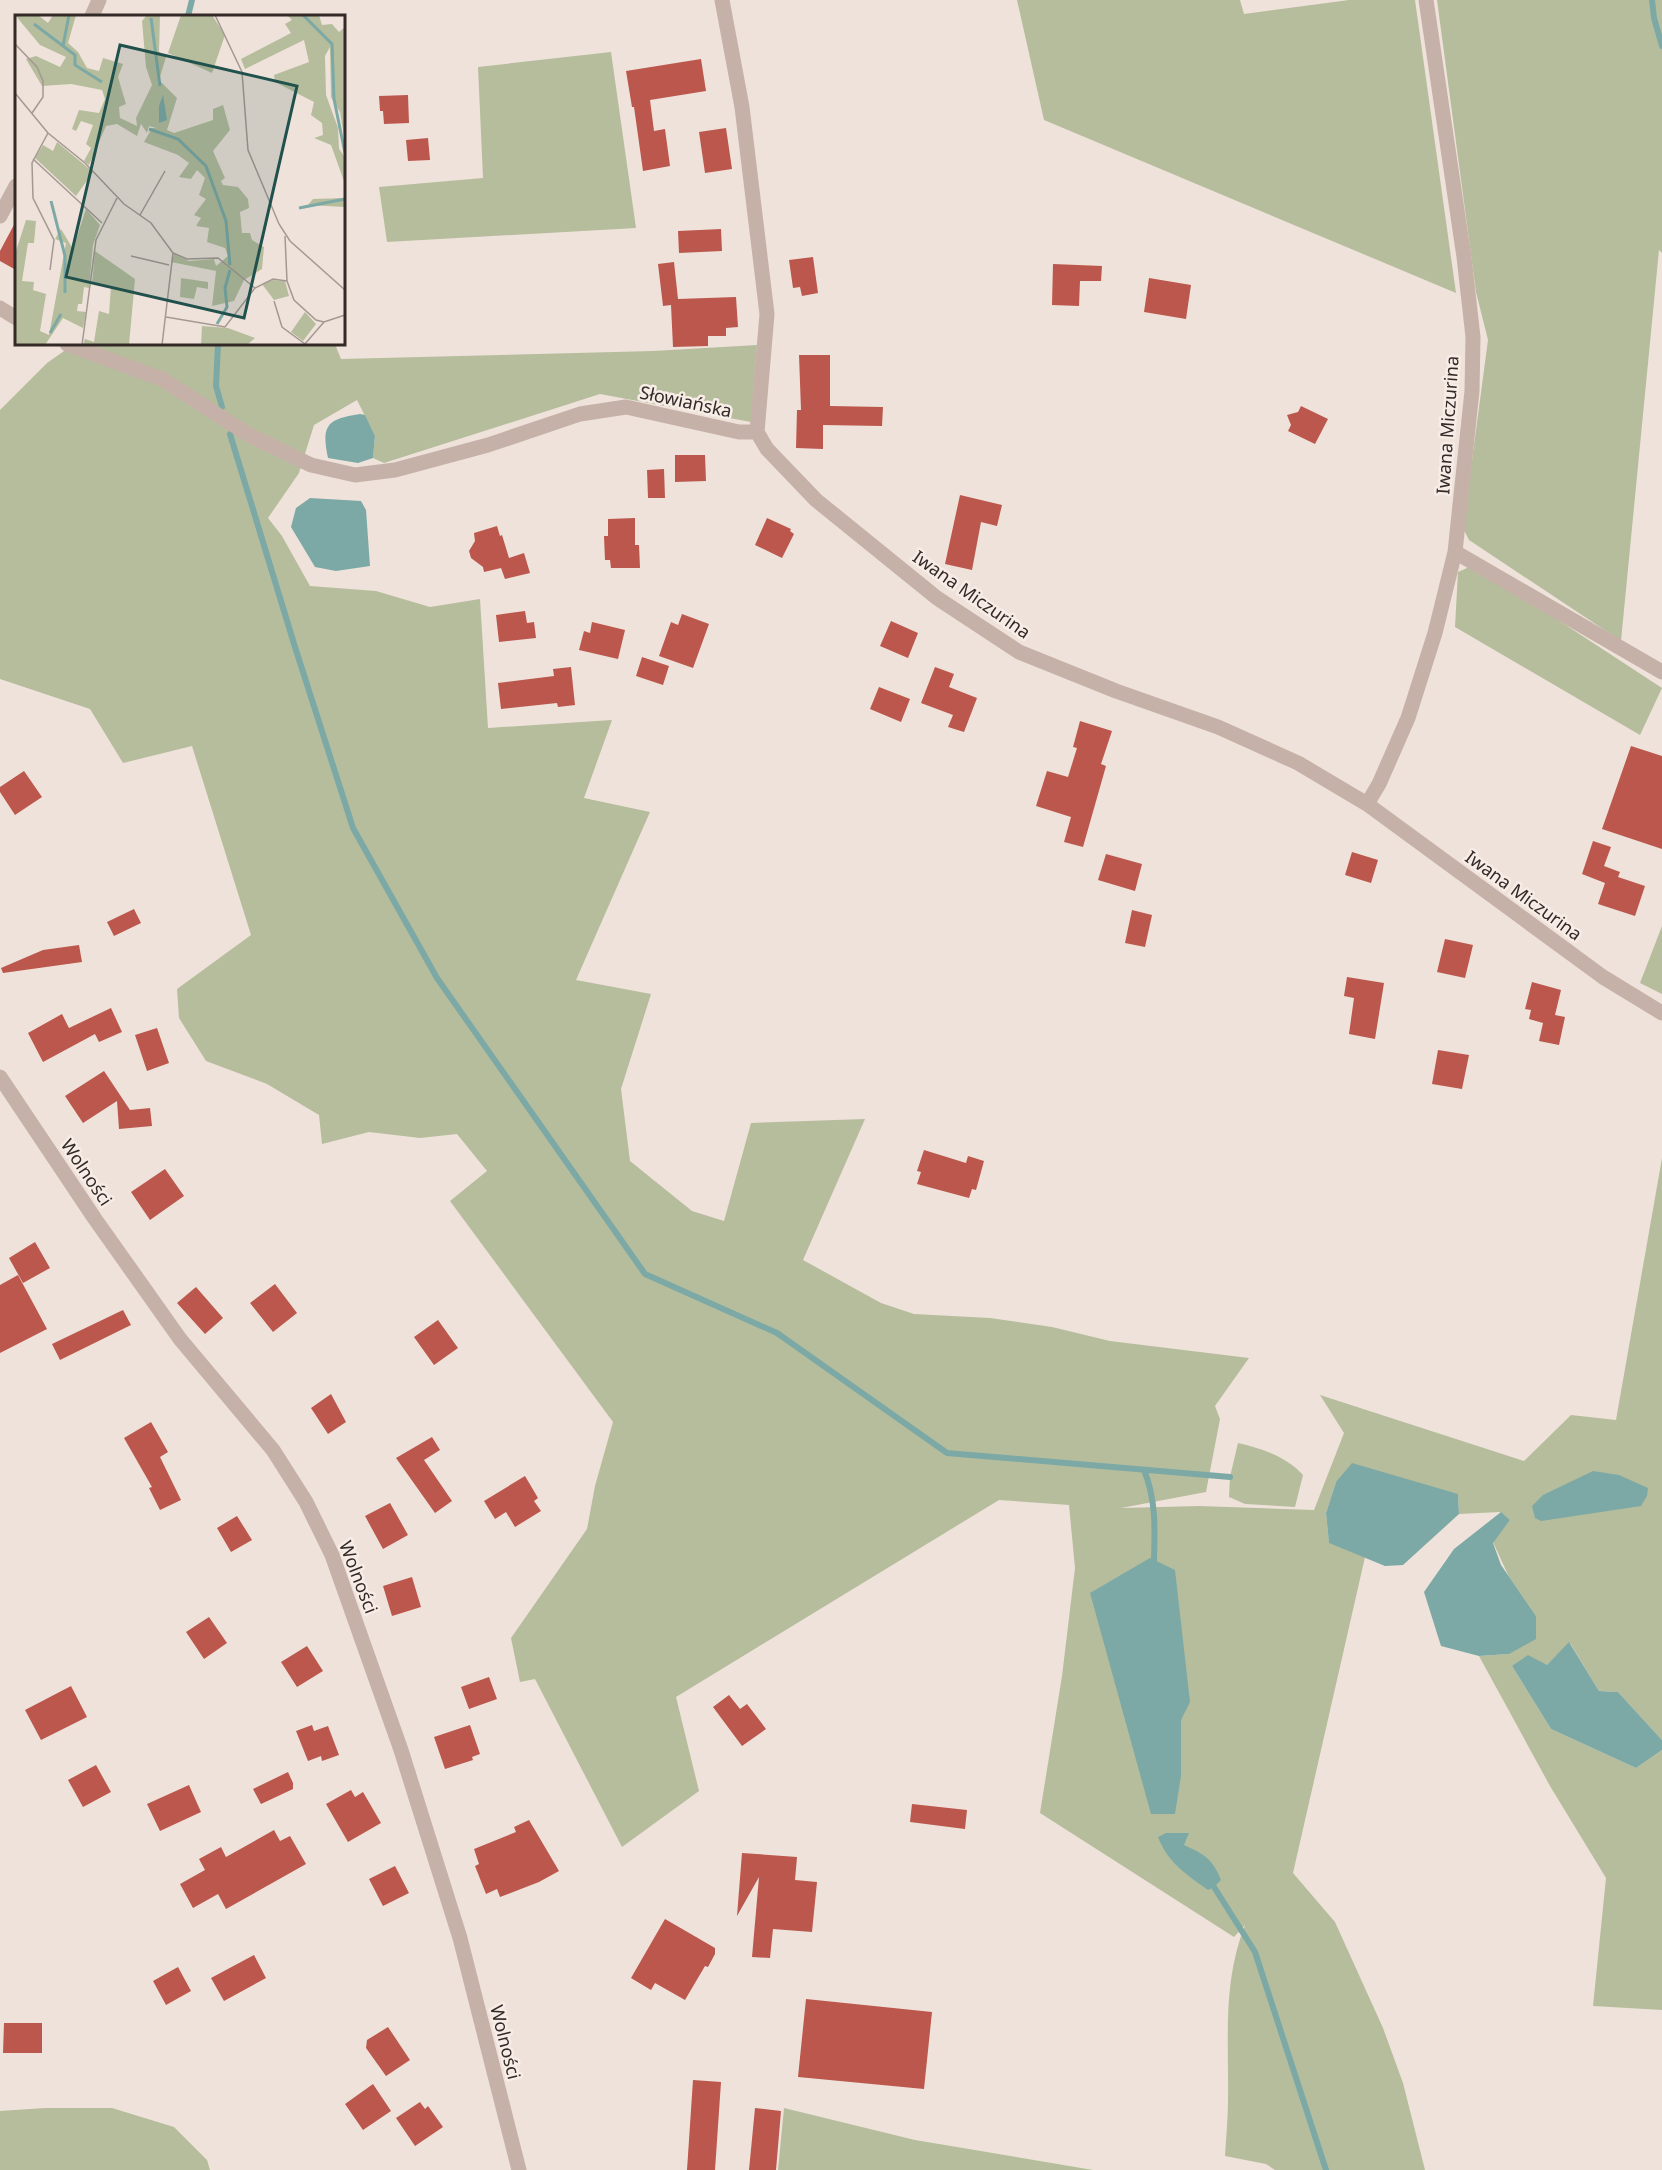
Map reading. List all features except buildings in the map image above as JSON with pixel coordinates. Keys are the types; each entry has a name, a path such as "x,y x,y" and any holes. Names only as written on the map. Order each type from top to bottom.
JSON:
{"street":[{"path":"92,15 99,0"},
{"name":"Słowiańska","path":"70,345 162,379 249,435 311,465 356,475 395,470 478,447 580,414 626,407 739,432 757,432 767,314 742,107 722,0"},
{"name":"Iwana Miczurina","path":"1367,804 1379,784 1408,718 1435,633 1455,552 1472,391 1473,337 1464,257 1426,0"},
{"path":"0,216 15,188"},
{"path":"0,309 15,317"},
{"name":"Iwana Miczurina","path":"757,432 767,449 816,500 937,598 1019,652 1116,691 1218,727 1298,764 1367,804 1603,977 1662,1013"},
{"path":"1455,552 1662,672"},
{"name":"Wolności","path":"0,1077 95,1219 180,1339 273,1450 306,1502 332,1555 401,1750 460,1938 519,2170"}],"green space":[{"path":"1017,0 1240,0 1244,14 1349,0 1415,0 1456,293 1044,120"},
{"path":"1437,0 1662,0 1662,253 1659,250 1621,641 1469,540 1463,528 1488,340 1476,292"},
{"path":"611,52 636,228 387,242 379,187 483,178 478,67"},
{"path":"73,345 335,345 341,359 653,351 757,345 751,422 600,394 384,463 373,458 375,436 357,400 314,425 299,473 268,518 282,536 310,586 376,591 430,607 480,599 488,728 612,720 584,798 650,812 576,980 651,994 621,1089 630,1161 692,1211 724,1221 751,1123 865,1119 803,1260 881,1303 914,1314 990,1318 1052,1327 1110,1341 1249,1358 1215,1406 1220,1419 1206,1492 1121,1508 1199,1506 1314,1510 1344,1433 1320,1395 1524,1461 1571,1415 1616,1420 1662,1158 1662,1740 1618,1692 1599,1691 1570,1643 1547,1665 1512,1666 1551,1729 1636,1768 1662,1750 1662,2010 1593,2006 1606,1878 1550,1786 1479,1656 1509,1654 1536,1616 1509,1577 1493,1542 1510,1520 1500,1512 1459,1514 1458,1494 1336,1482 1326,1513 1329,1542 1365,1557 1293,1873 1335,1922 1383,2028 1403,2083 1425,2170 1275,2170 1266,2164 1225,2156 1228,2107 1228,2012 1233,1969 1245,1925 1234,1937 1040,1813 1062,1676 1075,1568 1069,1505 999,1500 676,1697 699,1791 622,1847 535,1679 520,1682 511,1638 587,1529 595,1486 613,1422 450,1201 487,1171 457,1134 420,1138 369,1132 322,1144 319,1115 267,1084 206,1061 179,1018 177,989 251,935 192,746 123,763 90,709 0,679 0,410 47,363"},
{"path":"1474,565 1662,688 1640,735 1455,627 1458,572"},
{"path":"1662,926 1662,994 1640,983"},
{"path":"1238,1443 1273,1454 1289,1463 1303,1475 1295,1507 1245,1504 1229,1497 1230,1477"},
{"path":"112,2108 174,2127 207,2160 210,2170 0,2170 0,2111"},
{"path":"784,2108 915,2140 1093,2170 778,2170"}],"water":[{"path":"365,415 375,436 373,458 358,463 328,458 325,438 329,425 340,418"},
{"path":"310,498 361,501 366,510 370,566 336,571 315,567 291,527 296,508"},
{"path":"1352,1463 1458,1494 1459,1514 1403,1565 1385,1566 1329,1543 1326,1513 1336,1482"},
{"path":"1593,1471 1619,1475 1648,1488 1647,1496 1641,1506 1541,1521 1535,1518 1532,1506 1543,1495"},
{"path":"1501,1512 1510,1520 1493,1543 1501,1565 1536,1616 1536,1639 1509,1654 1479,1656 1441,1646 1424,1592 1454,1549"},
{"path":"1150,1558 1175,1570 1190,1702 1181,1720 1181,1776 1175,1814 1151,1814 1090,1593"},
{"path":"1569,1642 1599,1691 1618,1692 1662,1740 1662,1750 1636,1768 1551,1729 1512,1666 1528,1655 1547,1665"},
{"path":"1166,1833 1189,1833 1184,1845 1207,1858 1215,1867 1221,1880 1208,1890 1185,1873 1172,1861 1162,1846 1158,1837"}],"waterway":[{"path":"188,15 192,0"},
{"path":"1652,0 1654,18 1662,46"},
{"path":"218,345 216,386 222,407"},
{"path":"230,434 353,828 437,978 645,1274 777,1333 947,1453 1230,1477"},
{"path":"1144,1470 1153,1503 1154,1560"},
{"path":"1214,1887 1255,1952 1326,2170"}]}
